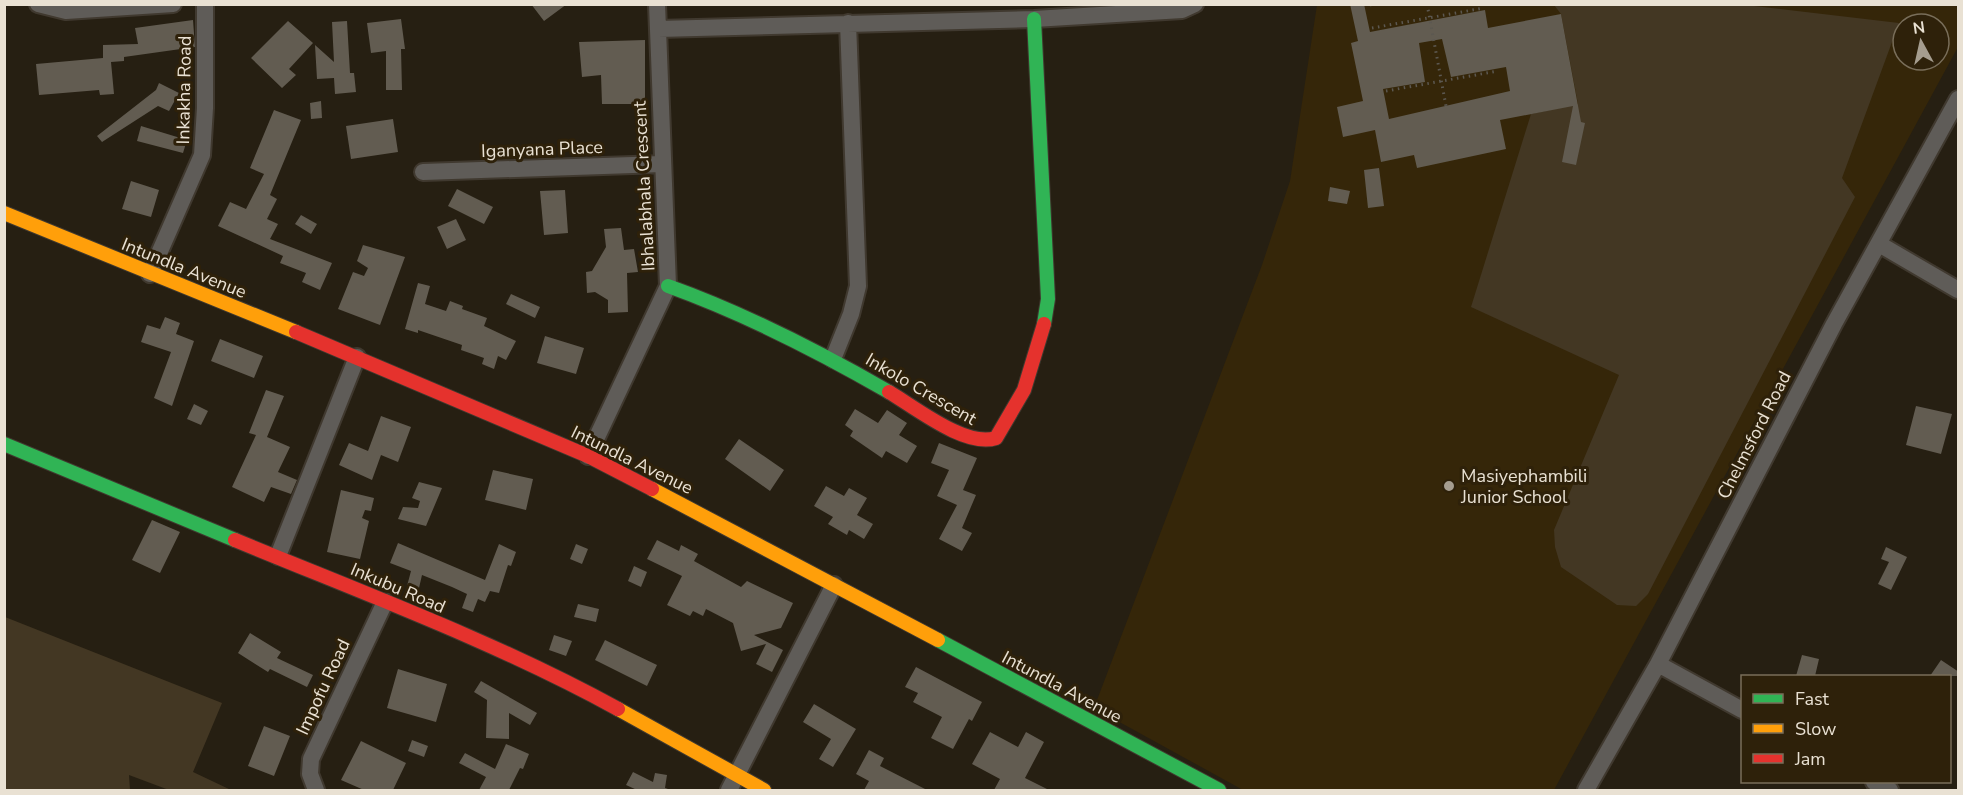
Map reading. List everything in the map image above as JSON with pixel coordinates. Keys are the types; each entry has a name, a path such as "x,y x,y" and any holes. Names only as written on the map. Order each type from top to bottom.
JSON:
{"street":[{"path":"38,4 66,11 173,4"},
{"name":"Inkakha Road","path":"150,274 202,155 205,108 205,4"},
{"name":"Ibhalabhala Crescent","path":"588,456 668,286 657,4"},
{"path":"658,28 1034,19 1182,10 1195,4"},
{"name":"Inkolo Crescent","path":"668,286 712,300 832,359 967,438 987,441 996,438 1003,429 1033,367 1046,328 1048,299 1034,19"},
{"path":"832,359 851,314 858,286 848,23"},
{"name":"Chelmsford Road","path":"1586,790 1658,664 1834,324 1959,99"},
{"name":"Iganyana Place","path":"423,172 662,164"},
{"name":"Intundla Avenue","path":"4,213 357,357 588,456 1219,790"},
{"path":"1879,244 1959,291"},
{"path":"278,556 357,357"},
{"name":"Inkubu Road","path":"4,444 278,556 569,682 733,783 764,790"},
{"path":"733,783 834,585"},
{"name":"Impofu Road","path":"316,790 310,774 311,759 385,602"},
{"path":"1658,664 1741,709"},
{"path":"1876,783 1890,790"}],"path":[{"path":"1427,4 1446,106"},
{"path":"1372,28 1484,8"},
{"path":"1386,91 1498,71"}],"shaded area":[{"path":"1737,4 1891,22 1891,45 1842,178 1855,197 1648,594 1636,606 1617,605 1561,567 1555,547 1554,530 1619,375 1471,307 1531,114 1578,104 1561,14 1554,5"},
{"name":"Masiyephambili Junior School","path":"1317,5 1958,5 1958,47 1951,60 1951,12 1891,12 1891,72 1944,72 1554,790 1243,790 1094,708 1262,265 1290,181"},
{"path":"5,617 222,703 193,772 231,790 169,790 129,775 130,790 5,790"}],"building":[{"path":"531,4 567,4 544,21"},
{"path":"1350,4 1364,4 1370,32 1485,10 1488,28 1561,14 1581,122 1585,123 1576,165 1562,162 1573,106 1500,120 1506,149 1417,168 1414,155 1381,162 1375,130 1343,137 1337,107 1363,101 1351,43 1358,41","holes":["1442,39 1451,77 1506,67 1510,91 1389,119 1383,89 1425,82 1419,43"]},
{"path":"401,19 405,49 401,49 402,90 386,90 386,51 371,53 367,23"},
{"path":"193,20 195,47 124,57 124,61 111,62 114,94 100,95 99,90 39,95 36,64 103,58 103,45 138,44 135,28"},
{"path":"288,21 313,43 289,69 296,75 282,88 251,58"},
{"path":"347,21 350,73 354,73 356,92 335,94 334,78 317,79 315,45 334,62 332,22"},
{"path":"645,40 645,104 602,104 601,75 582,77 579,42"},
{"path":"159,83 179,93 169,111 158,106 102,142 97,136 156,90"},
{"path":"321,101 322,118 311,119 310,103"},
{"path":"274,110 301,120 270,195 277,199 267,219 278,224 270,239 332,263 320,290 302,282 306,273 280,263 283,256 218,226 230,202 246,209 264,174 250,168"},
{"path":"393,119 398,152 351,159 346,126"},
{"path":"141,126 187,140 183,153 137,141"},
{"path":"1379,168 1384,206 1368,208 1364,170"},
{"path":"131,181 159,190 151,217 122,209"},
{"path":"1330,187 1350,191 1347,204 1328,201"},
{"path":"457,189 493,207 484,224 448,206"},
{"path":"565,190 568,233 544,235 540,191"},
{"path":"301,215 317,224 311,234 295,224"},
{"path":"456,219 466,240 447,249 437,227"},
{"path":"621,228 624,250 634,249 638,272 627,273 628,312 608,313 608,300 595,292 587,293 586,272 592,271 606,247 604,229"},
{"path":"363,245 405,257 380,325 338,309 353,272 364,276 368,268 357,261"},
{"path":"418,283 430,286 425,304 446,311 450,301 463,306 462,309 487,318 484,326 516,341 506,360 498,356 494,369 482,364 484,358 461,350 462,345 418,330 418,333 405,329"},
{"path":"511,294 540,307 535,318 506,304"},
{"path":"165,317 180,323 176,334 194,341 172,406 154,398 171,352 141,342 147,325 160,329"},
{"path":"545,336 584,348 576,374 537,363"},
{"path":"220,339 263,356 254,378 211,361"},
{"path":"266,390 284,396 267,437 290,447 278,472 297,480 291,494 271,487 264,502 232,487 256,435 249,433"},
{"path":"194,404 208,411 201,425 187,419"},
{"path":"1916,406 1952,414 1941,454 1906,445"},
{"path":"855,409 878,423 887,410 907,423 899,435 917,446 907,463 886,451 882,458 850,436 853,431 845,425"},
{"path":"381,416 411,427 398,462 381,455 372,480 339,465 349,443 368,451"},
{"path":"739,439 784,470 770,491 725,459"},
{"path":"939,443 977,458 963,490 976,495 962,528 972,533 962,551 939,539 957,505 937,496 949,470 931,463"},
{"path":"493,470 533,479 526,510 485,500"},
{"path":"419,482 442,488 426,526 398,519 403,507 418,508 420,501 412,498"},
{"path":"826,486 844,496 849,488 867,498 857,515 873,524 864,539 849,530 847,535 828,524 833,517 814,506"},
{"path":"341,490 374,498 371,511 365,510 362,518 369,521 360,559 327,552"},
{"path":"152,520 180,532 160,573 132,560"},
{"path":"657,540 679,551 681,545 698,554 694,561 741,587 747,581 793,603 781,628 754,635 783,650 772,672 756,664 766,644 741,651 733,623 706,609 703,616 693,611 690,616 667,605 682,576 647,559"},
{"path":"398,543 485,580 499,544 516,552 511,566 508,565 499,593 490,591 485,602 478,599 473,612 462,608 467,594 422,575 419,588 407,586 411,571 390,563"},
{"path":"576,544 588,549 582,564 570,559"},
{"path":"1886,547 1907,557 1891,590 1878,584 1889,562 1881,559"},
{"path":"634,566 647,572 641,587 628,581"},
{"path":"578,604 599,609 596,622 574,617"},
{"path":"250,633 281,652 277,658 313,675 307,687 270,669 268,672 238,653"},
{"path":"554,635 572,641 566,656 549,650"},
{"path":"605,640 657,665 647,686 595,660"},
{"path":"1802,655 1819,659 1815,675 1796,675"},
{"path":"1941,660 1959,672 1959,676 1931,675"},
{"path":"916,667 982,702 972,721 969,719 953,749 931,738 942,717 913,702 918,693 905,687"},
{"path":"398,669 447,684 436,722 387,708"},
{"path":"481,681 537,713 530,725 509,713 509,739 486,738 487,700 474,692"},
{"path":"814,704 856,729 833,767 819,759 831,739 803,722"},
{"path":"264,726 290,736 274,776 248,766"},
{"path":"990,732 1018,747 1026,732 1044,742 1025,778 1049,790 994,790 1000,779 972,764"},
{"path":"412,740 428,746 424,757 408,751"},
{"path":"361,741 406,763 393,790 364,790 341,780"},
{"path":"506,744 529,754 523,769 520,768 509,790 479,790 486,777 459,763 465,753 495,769"},
{"path":"869,750 884,758 880,766 927,790 864,790 869,781 856,774"},
{"path":"633,772 653,782 655,773 667,775 665,788 671,790 637,790 626,785"}],"traffic: fast":[{"path":"1034,19 1048,299 1044,324"},
{"path":"668,286 781,334 889,392"},
{"path":"4,444 235,540"},
{"path":"938,640 1219,790"}],"traffic: slow":[{"path":"4,213 296,332"},
{"path":"652,489 938,640"},
{"path":"618,709 764,790"}],"traffic: jam":[{"path":"889,392 956,432 984,440 996,438 1024,390 1044,324"},
{"path":"296,332 588,456 652,489"},
{"path":"235,540 477,640 618,709"}],"place":[{"name":"Masiyephambili Junior School","path":"1449,486"}]}
